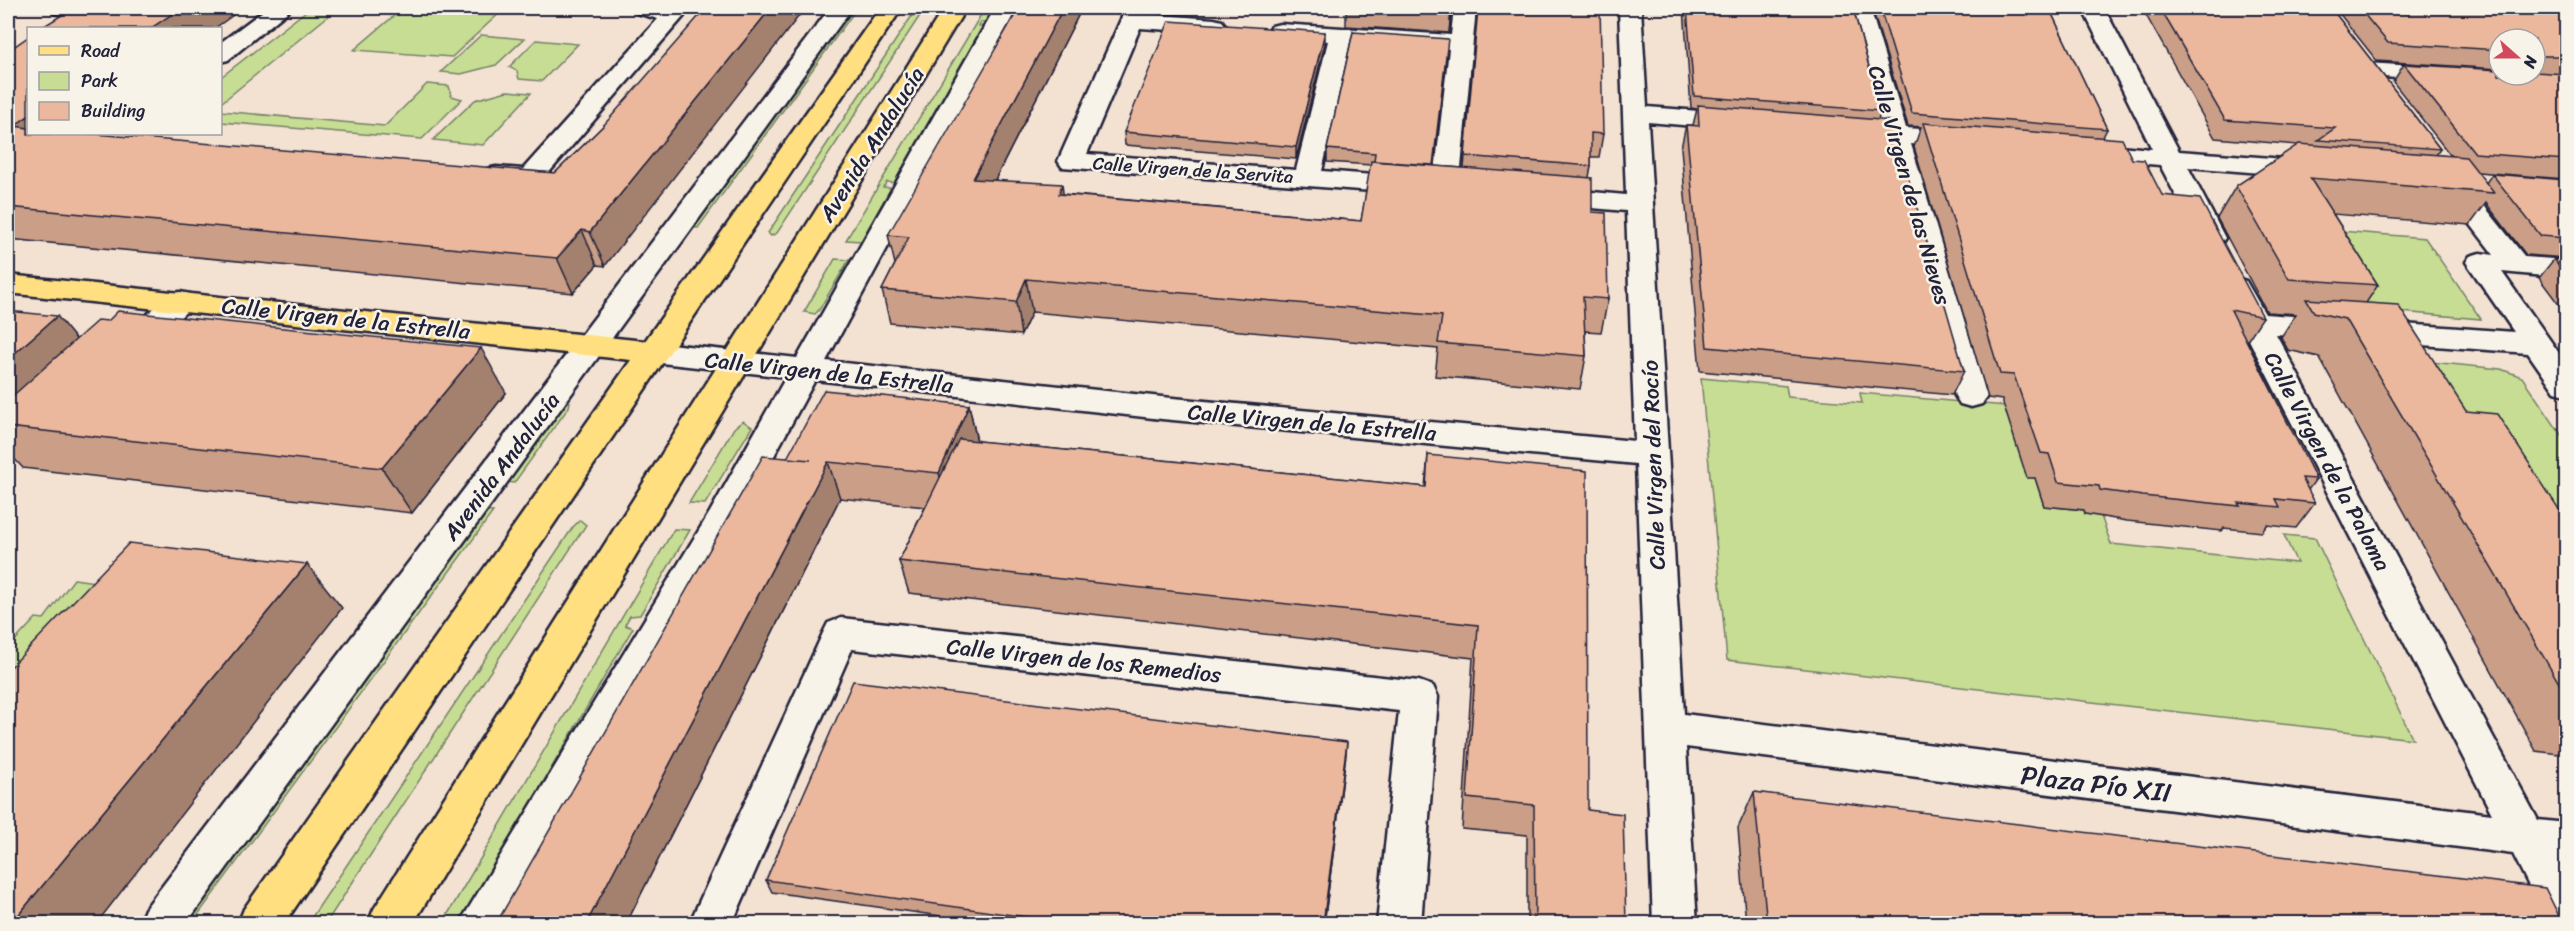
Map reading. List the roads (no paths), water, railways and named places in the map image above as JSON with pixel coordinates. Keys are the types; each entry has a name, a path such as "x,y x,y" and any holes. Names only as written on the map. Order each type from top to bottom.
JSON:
{"main road":[{"path":"61,27 90,8"},
{"path":"259,924 891,8"},
{"name":"Avenida Andalucía","path":"389,924 955,8"},
{"name":"Calle Virgen de la Estrella","path":"8,284 652,352"}],"street":[{"path":"62,8 90,8"},
{"path":"222,53 281,8"},
{"path":"471,173 530,178 673,16 645,8"},
{"name":"Avenida Andalucía","path":"160,924 841,8"},
{"name":"Avenida Andalucía","path":"490,922 722,521 807,369 866,255 1006,8"},
{"name":"Calle Virgen de la Servita","path":"1134,14 1071,160 1457,190 1461,43 1465,8"},
{"name":"Calle Virgen del Rocío","path":"1630,8 1675,924"},
{"name":"Calle Virgen de las Nieves","path":"1860,8 1971,396"},
{"name":"Calle Virgen de la Paloma","path":"2093,8 2255,323 2547,840 2566,914"},
{"path":"1134,14 1236,27"},
{"path":"1259,29 1461,43"},
{"path":"1307,178 1341,35"},
{"path":"2390,98 2362,61 2462,76"},
{"path":"1636,114 1759,124"},
{"path":"1827,129 1989,143"},
{"path":"2059,148 2333,171"},
{"path":"2485,183 2436,171 2517,265"},
{"path":"1526,195 1640,204"},
{"path":"2566,269 2480,262 2566,385"},
{"path":"111,365 180,301"},
{"path":"2255,323 2538,344"},
{"name":"Calle Virgen de la Estrella","path":"652,352 1162,408 1651,454"},
{"name":"Calle Virgen de los Remedios","path":"710,924 841,633 1419,697 1399,924"},
{"name":"Plaza Pío XII","path":"1665,728 2547,840"}]}
